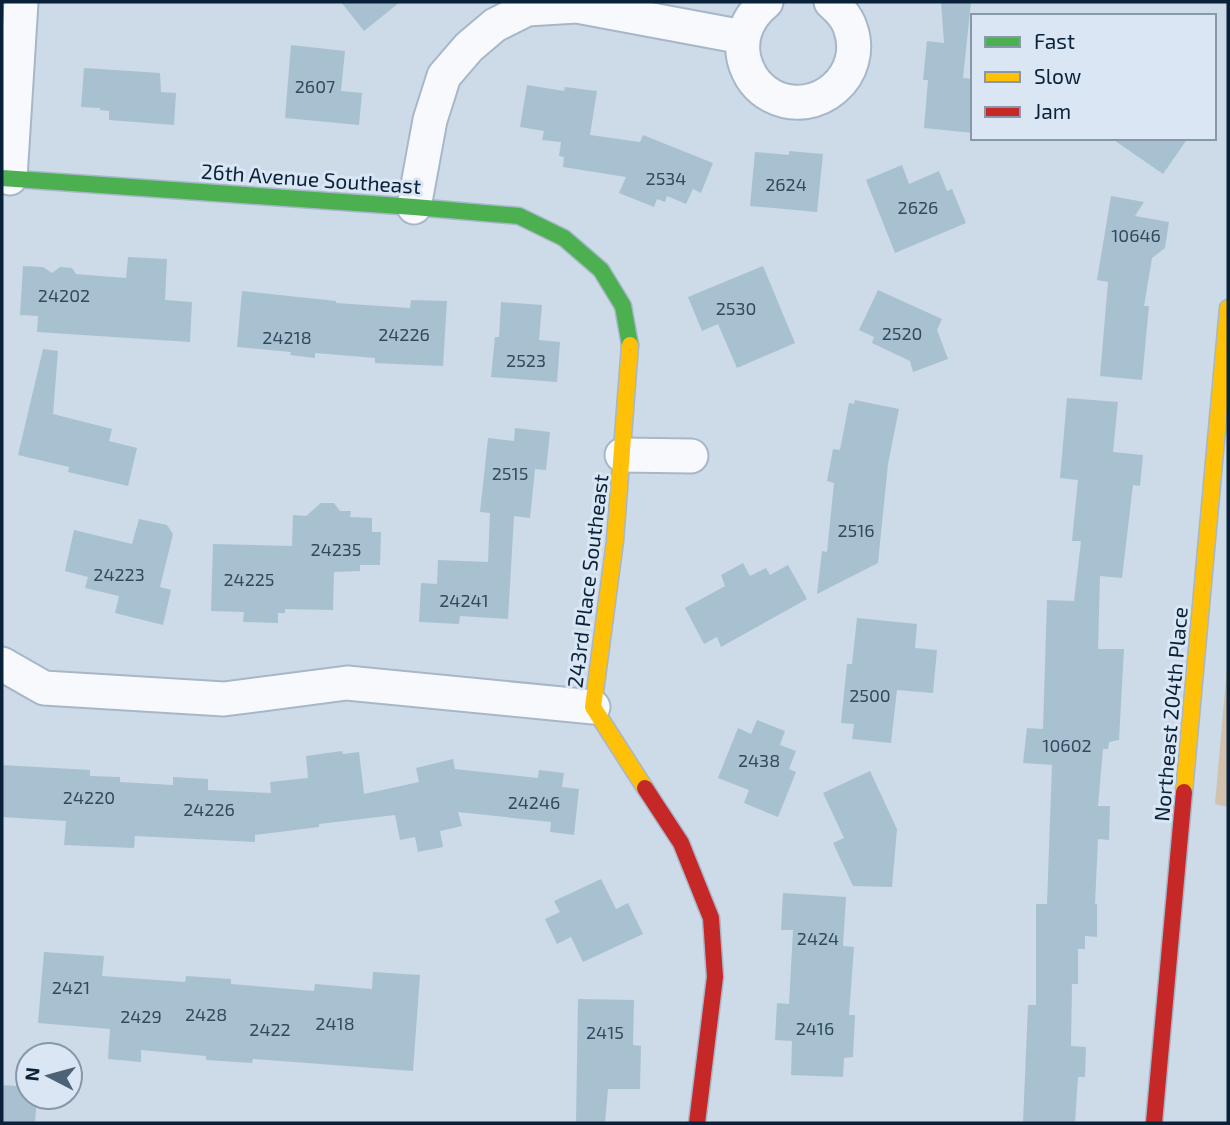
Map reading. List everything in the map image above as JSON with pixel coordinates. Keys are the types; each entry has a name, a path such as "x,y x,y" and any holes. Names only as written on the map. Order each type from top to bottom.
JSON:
{"street":[{"path":"6,178 21,2"},
{"path":"766,2 748,22 743,37 747,68 754,82 766,93 780,100 796,103 827,95 839,85 848,72 854,41 850,25 842,12 831,2"},
{"path":"414,206 430,120 444,76 469,47 495,25 527,9 577,6 743,37"},
{"name":"26th Avenue Southeast","path":"6,178 414,206 519,216 564,237 601,270"},
{"name":"243rd Place Southeast","path":"601,270 623,306 631,349 615,541 593,707 681,843 711,918 715,977 697,1123"},
{"name":"Northeast 204th Place","path":"1154,1123 1228,308"},
{"path":"622,455 691,456"},
{"path":"2,664 44,688 224,699 347,683 593,707"}],"shaded area":[{"path":"1228,655 1228,807 1215,804"}],"building":[{"path":"341,2 400,2 364,31"},
{"path":"941,2 971,2 963,78 971,79 971,133 924,128 928,80 923,80 927,41 944,43"},
{"path":"291,45 345,51 341,91 362,93 359,125 285,118"},
{"path":"84,68 160,73 161,92 176,93 174,125 109,120 109,111 81,107"},
{"path":"527,85 564,91 565,87 597,91 590,135 640,142 643,135 713,163 701,193 693,189 686,204 667,196 665,202 657,199 654,207 619,193 626,177 563,167 564,157 559,156 561,142 542,140 544,131 520,127"},
{"path":"1114,140 1187,140 1163,174"},
{"path":"789,151 823,154 817,212 750,206 755,152 789,155"},
{"path":"902,165 909,184 939,171 947,191 952,189 966,223 895,253 866,180"},
{"path":"1111,196 1144,202 1135,216 1169,222 1165,248 1152,258 1144,306 1149,306 1142,380 1100,376 1108,282 1097,280"},
{"path":"128,257 167,259 165,300 192,302 190,342 37,332 38,316 20,315 23,266 43,267 52,273 60,267 72,268 76,274 126,278"},
{"path":"763,266 795,343 737,368 718,324 702,331 688,297"},
{"path":"878,290 942,319 937,330 948,359 913,372 910,361 872,343 874,337 859,330"},
{"path":"242,291 336,303 410,308 411,300 447,301 443,366 375,363 375,358 315,353 315,358 290,355 291,352 237,347"},
{"path":"501,302 542,305 539,340 560,342 557,382 491,377 495,337 499,337"},
{"path":"43,349 58,351 53,414 112,429 109,441 137,448 128,486 68,472 69,467 18,455"},
{"path":"1067,398 1118,402 1113,452 1143,455 1140,486 1133,485 1122,578 1100,576 1098,649 1124,649 1119,740 1109,742 1108,749 1103,749 1098,806 1110,806 1109,840 1098,839 1095,904 1097,937 1085,936 1085,949 1078,949 1078,984 1072,984 1071,1046 1086,1047 1085,1077 1078,1077 1075,1123 1023,1123 1028,1005 1036,1005 1036,904 1047,904 1052,765 1023,763 1027,728 1043,729 1047,600 1074,601 1081,541 1072,541 1078,480 1060,478"},
{"path":"855,400 899,409 888,464 878,563 817,594 822,551 827,552 834,483 827,481 833,449 840,450 849,403 854,404"},
{"path":"515,428 550,432 546,470 535,469 530,518 514,516 508,619 460,616 459,624 419,622 421,583 437,584 438,560 488,562 490,513 480,512 488,438 514,441"},
{"path":"321,503 334,503 340,511 351,511 350,517 372,518 372,532 381,532 380,565 360,565 360,571 334,572 333,610 285,609 285,613 278,613 278,623 243,622 244,612 211,611 213,544 292,546 293,515 306,516"},
{"path":"139,519 167,525 173,534 160,587 171,590 163,625 115,613 119,596 85,588 88,577 65,571 74,530 132,544"},
{"path":"743,563 750,576 766,568 770,575 788,565 807,599 721,647 717,637 704,644 685,608 725,586 721,575"},
{"path":"857,618 917,624 915,648 937,650 933,693 897,690 891,743 852,739 854,724 841,723 847,664 852,664"},
{"path":"757,720 785,731 780,745 796,751 789,769 796,772 778,817 744,803 749,790 718,778 738,728 751,734"},
{"path":"342,751 343,754 359,752 364,794 419,782 416,768 453,759 455,769 538,778 539,770 564,773 562,787 579,789 574,835 550,832 551,822 458,812 462,826 440,831 443,847 418,852 415,837 400,840 395,815 255,835 255,842 135,836 134,848 64,845 66,821 2,817 2,765 90,770 90,776 120,777 120,782 173,785 173,777 208,779 208,790 271,793 270,782 308,778 306,756"},
{"path":"870,771 897,829 892,887 853,886 833,843 844,838 823,793"},
{"path":"601,879 616,909 628,903 643,934 583,962 571,937 557,944 545,919 560,912 554,901"},
{"path":"783,893 846,897 843,946 854,947 849,1015 855,1015 853,1057 844,1058 843,1077 791,1075 792,1041 775,1040 777,1003 789,1004 793,930 781,930"},
{"path":"44,952 104,956 102,976 185,982 186,976 231,979 231,984 314,991 315,984 372,989 373,972 420,975 413,1071 253,1059 252,1063 206,1060 206,1056 141,1050 141,1062 108,1059 110,1029 38,1023"},
{"path":"578,999 634,1000 633,1045 641,1046 640,1089 608,1089 605,1123 576,1123"},
{"path":"2,1085 14,1086 14,1111 36,1111 35,1123 2,1123"}],"traffic: fast":[{"path":"2,178 519,216 564,238 601,270 623,306 630,345"}],"traffic: slow":[{"path":"1184,792 1228,308"},
{"path":"630,345 615,541 593,707 645,788"}],"traffic: jam":[{"path":"645,788 681,843 711,918 715,977 697,1123"},
{"path":"1154,1123 1184,792"}]}
